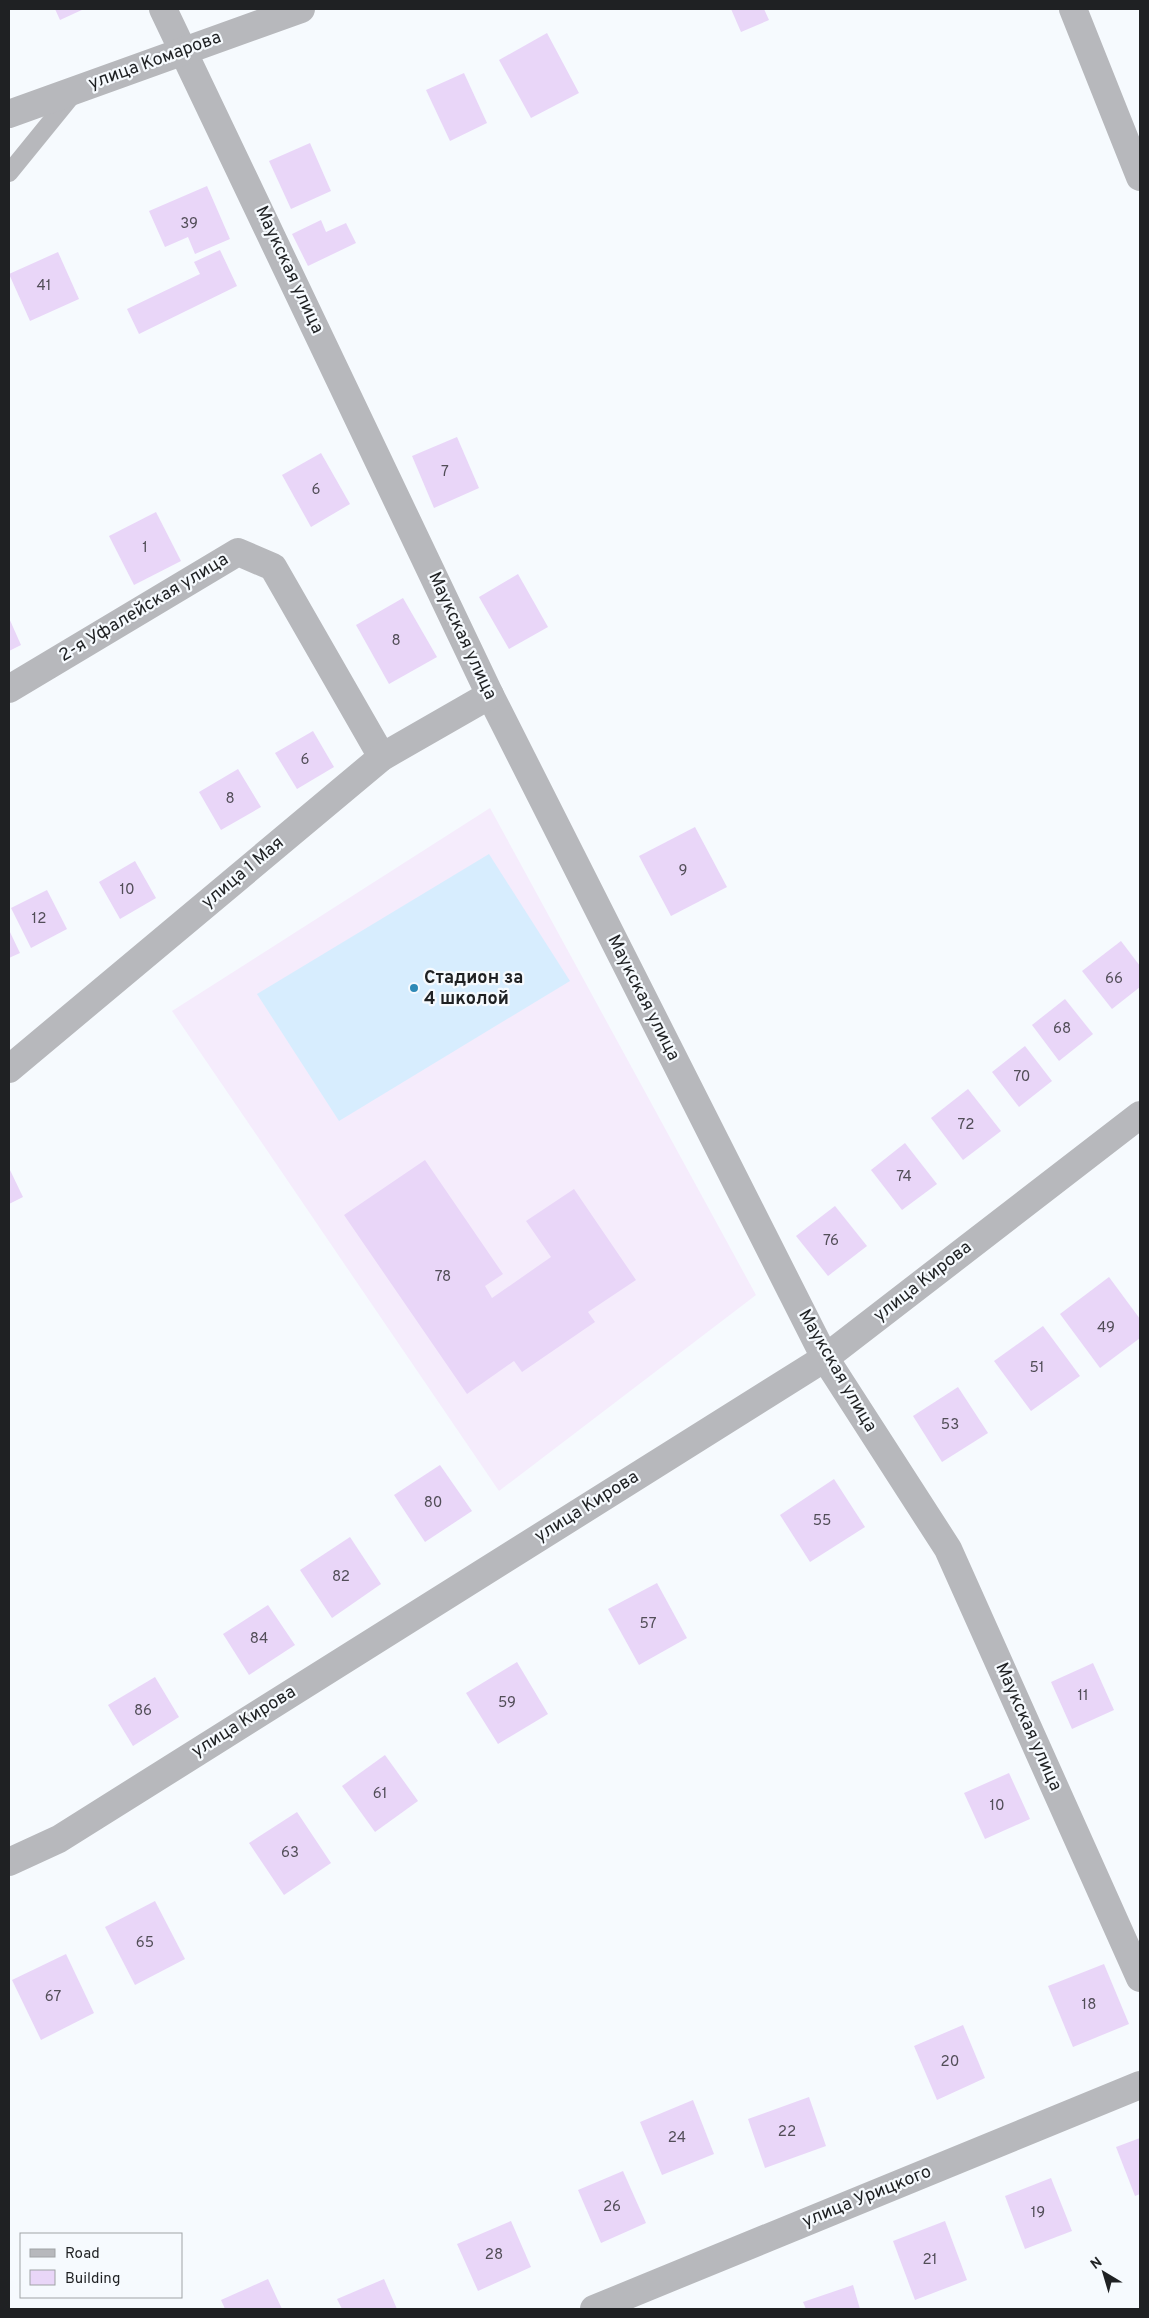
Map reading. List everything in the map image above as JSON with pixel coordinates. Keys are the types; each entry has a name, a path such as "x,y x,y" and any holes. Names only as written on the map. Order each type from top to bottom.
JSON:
{"street":[{"name":"Маукская улица","path":"164,9 490,695 825,1358 948,1549 1140,1978"},
{"name":"улица Комарова","path":"9,114 184,49 301,9"},
{"path":"1073,9 1140,177"},
{"name":"2-я Уфалейская улица","path":"9,689 238,552 273,567 382,757"},
{"name":"улица 1 Мая","path":"9,1069 382,757 490,695"},
{"name":"улица Кирова","path":"9,1862 59,1839 825,1358 1140,1115"},
{"name":"улица Урицкого","path":"594,2309 1140,2086"}],"lane":[{"path":"9,173 78,88"}],"shaded area":[{"path":"490,808 756,1295 499,1491 172,1011"},
{"name":"Стадион за 4 школой","path":"489,854 570,981 339,1121 257,994"}],"building":[{"path":"55,9 84,9 60,20"},
{"path":"731,9 764,9 769,20 741,32"},
{"path":"547,33 579,93 531,118 499,60"},
{"path":"464,73 487,123 450,141 426,90"},
{"path":"310,143 331,191 291,209 269,161"},
{"path":"207,186 230,239 195,254 188,237 165,247 149,211"},
{"path":"321,220 326,232 346,223 356,243 308,266 292,234"},
{"path":"220,250 237,286 139,334 127,309 200,274 194,262"},
{"path":"58,252 79,299 30,321 9,274"},
{"path":"457,437 479,488 434,508 412,456"},
{"path":"321,453 350,504 311,527 282,475"},
{"path":"156,512 181,561 134,585 109,536"},
{"path":"518,574 548,627 509,649 479,597"},
{"path":"403,598 437,657 389,684 356,625"},
{"path":"9,618 21,645 9,651"},
{"path":"313,731 334,767 297,789 275,753"},
{"path":"238,769 261,807 221,830 199,792"},
{"path":"695,827 727,887 671,916 639,856"},
{"path":"135,861 156,898 120,919 99,882"},
{"path":"47,890 67,929 31,948 11,908"},
{"path":"9,930 20,953 9,958"},
{"path":"1121,941 1140,966 1140,987 1112,1009 1082,971"},
{"path":"1065,999 1093,1034 1059,1061 1032,1025"},
{"path":"1025,1046 1052,1081 1019,1107 992,1072"},
{"path":"968,1089 1001,1131 963,1160 931,1118"},
{"path":"905,1143 937,1184 902,1210 871,1170"},
{"path":"425,1160 503,1274 485,1286 492,1298 551,1257 526,1221 574,1189 636,1280 588,1312 595,1322 522,1372 514,1361 467,1394 344,1215"},
{"path":"9,1168 23,1197 9,1204"},
{"path":"835,1206 867,1246 828,1276 796,1236"},
{"path":"1109,1277 1140,1319 1140,1338 1100,1368 1060,1314"},
{"path":"1043,1326 1080,1376 1031,1411 994,1361"},
{"path":"958,1387 988,1433 942,1462 913,1416"},
{"path":"440,1465 472,1511 425,1542 394,1495"},
{"path":"834,1479 865,1527 810,1562 780,1515"},
{"path":"350,1537 381,1584 332,1618 300,1570"},
{"path":"657,1583 687,1638 639,1665 608,1609"},
{"path":"268,1605 295,1645 249,1675 223,1634"},
{"path":"517,1662 548,1714 498,1744 466,1693"},
{"path":"1093,1663 1114,1710 1072,1729 1051,1682"},
{"path":"155,1677 179,1717 133,1746 108,1705"},
{"path":"385,1755 418,1801 375,1832 342,1786"},
{"path":"1009,1773 1030,1819 985,1839 964,1793"},
{"path":"297,1812 331,1863 284,1895 249,1843"},
{"path":"155,1901 185,1959 135,1985 105,1927"},
{"path":"66,1954 94,2013 41,2040 12,1980"},
{"path":"1104,1964 1129,2024 1073,2047 1048,1986"},
{"path":"963,2025 985,2078 937,2100 914,2046"},
{"path":"809,2097 826,2146 765,2168 748,2119"},
{"path":"693,2100 714,2154 662,2175 640,2122"},
{"path":"1140,2138 1140,2194 1135,2196 1116,2147"},
{"path":"623,2171 646,2223 601,2243 578,2190"},
{"path":"1051,2178 1072,2231 1025,2249 1005,2196"},
{"path":"511,2221 531,2267 478,2291 457,2244"},
{"path":"945,2221 967,2280 915,2300 893,2241"},
{"path":"268,2279 282,2309 225,2309 221,2300"},
{"path":"384,2279 397,2309 342,2309 337,2299"},
{"path":"853,2285 860,2309 806,2309 803,2302"}],"place":[{"name":"Стадион за 4 школой","path":"414,988"}]}
